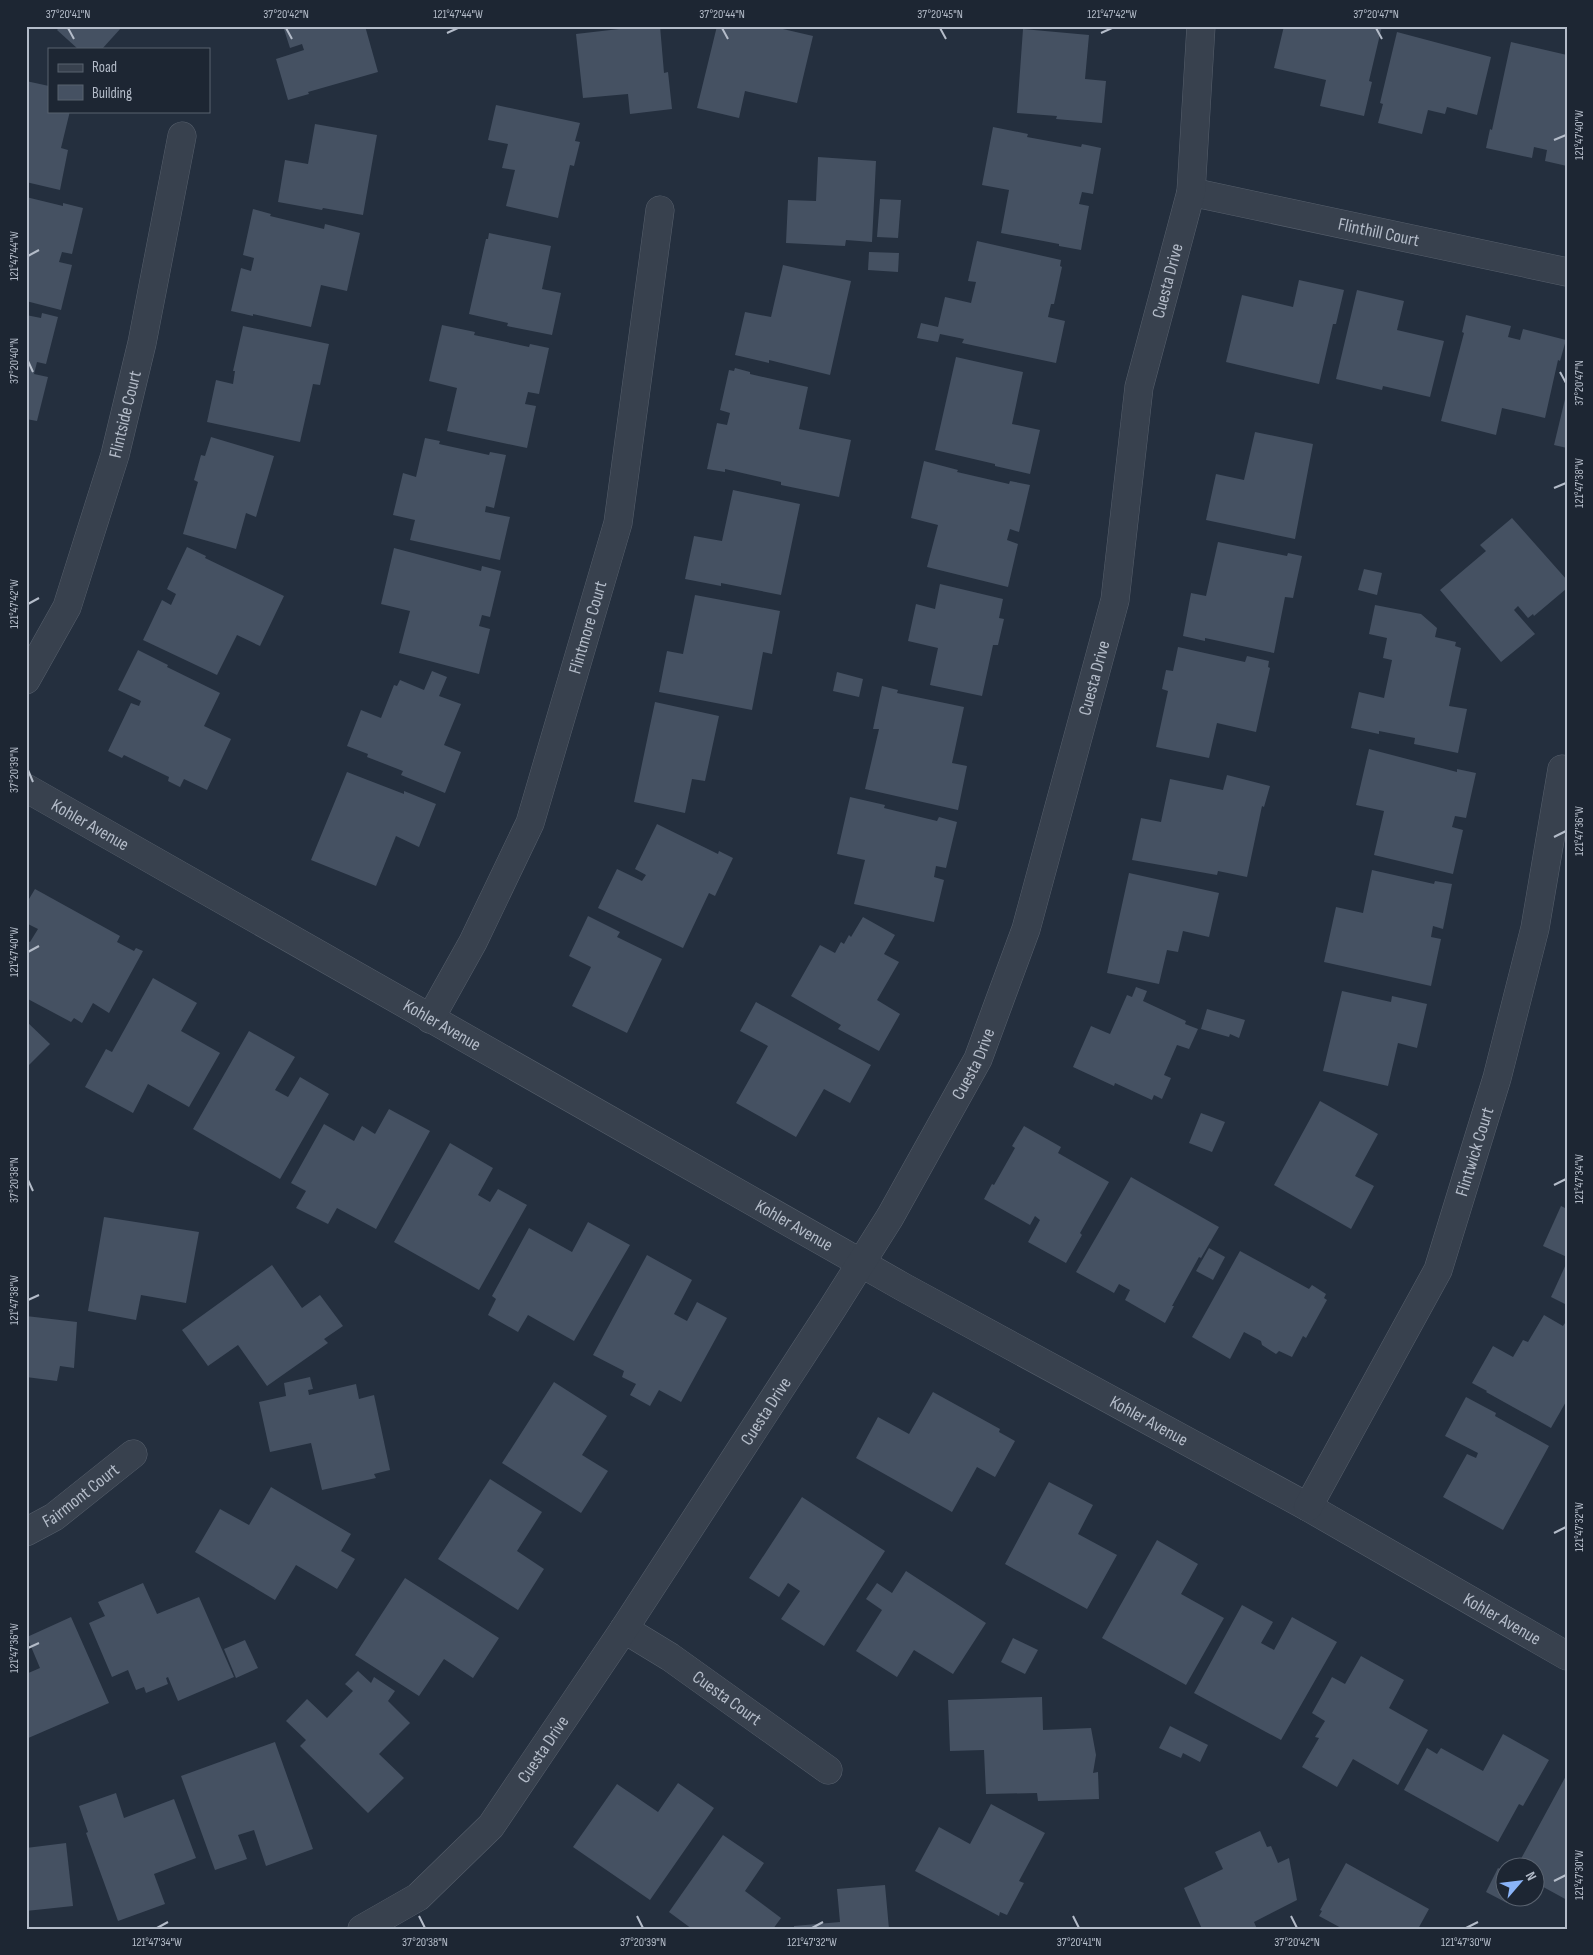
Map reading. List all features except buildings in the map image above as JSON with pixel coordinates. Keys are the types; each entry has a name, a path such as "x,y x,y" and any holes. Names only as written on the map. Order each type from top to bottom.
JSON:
{"street":[{"name":"Cuesta Drive","path":"362,1929 418,1897 491,1826 624,1629 861,1263 890,1217 978,1059 1026,928 1115,600 1139,387 1191,192 1201,26"},
{"name":"Flintside Court","path":"26,680 67,607 115,456 142,342 182,136"},
{"name":"Flinthill Court","path":"1191,192 1567,272"},
{"name":"Flintmore Court","path":"430,1019 473,942 530,823 618,523 660,210"},
{"name":"Flintwick Court","path":"1308,1507 1438,1270 1497,1078 1535,928 1562,769"},
{"name":"Kohler Avenue","path":"26,788 861,1263 1308,1507 1567,1656"},
{"name":"Fairmont Court","path":"26,1532 54,1517 133,1454"},
{"name":"Cuesta Court","path":"624,1629 670,1658 828,1770"}]}
